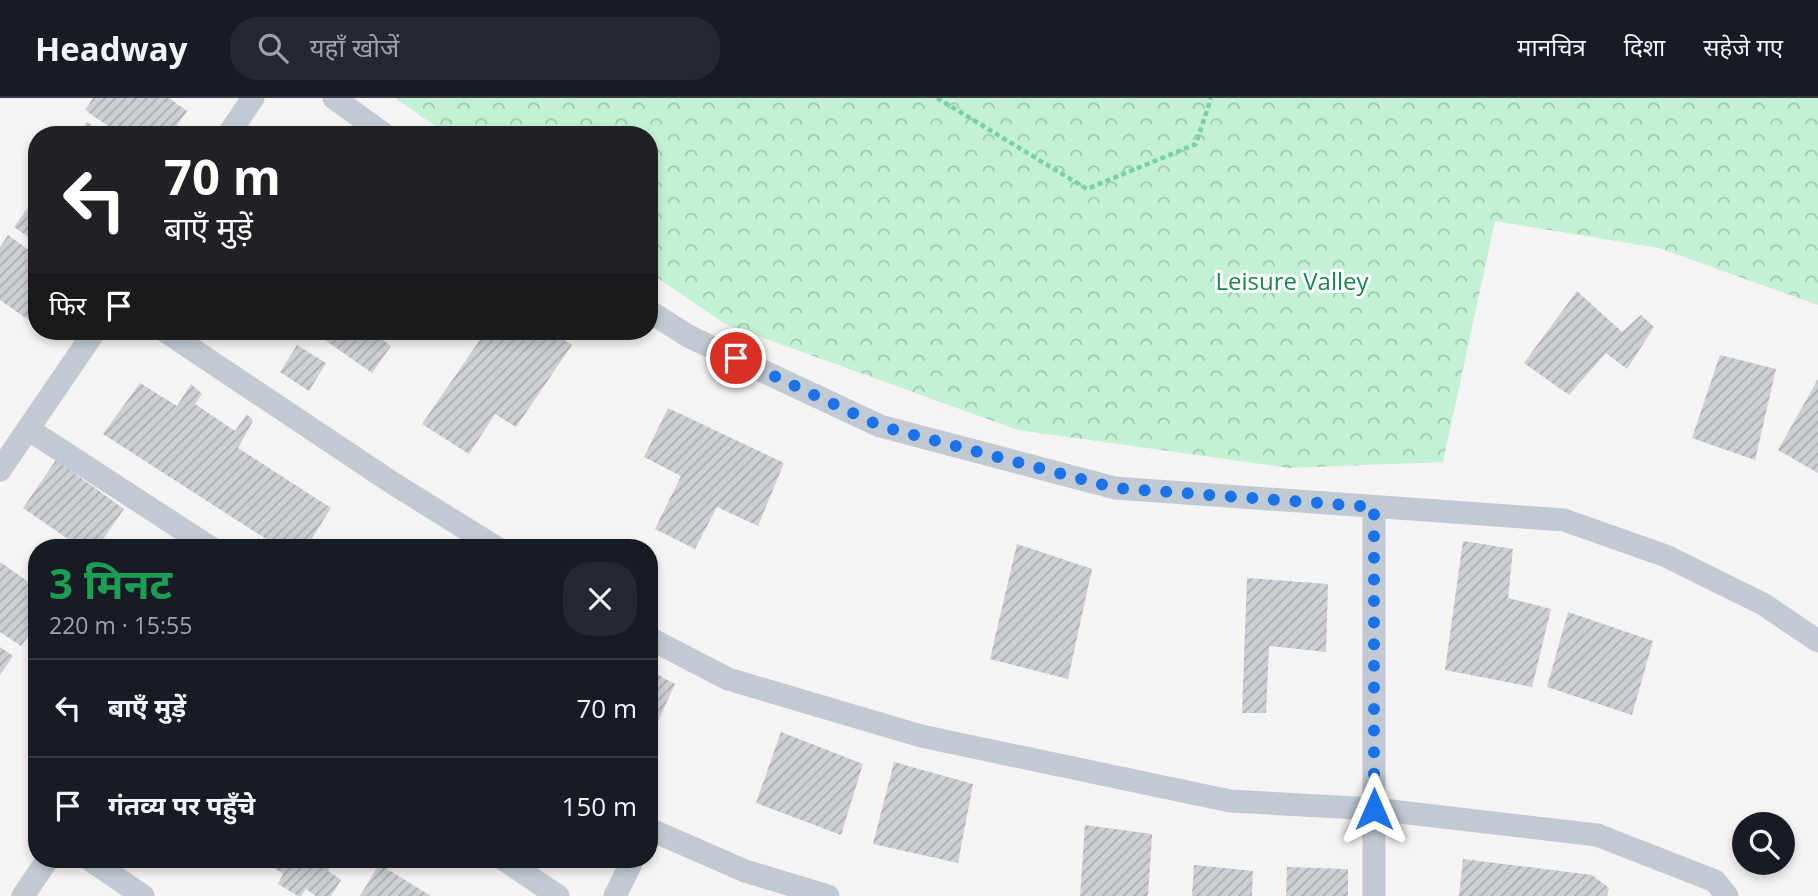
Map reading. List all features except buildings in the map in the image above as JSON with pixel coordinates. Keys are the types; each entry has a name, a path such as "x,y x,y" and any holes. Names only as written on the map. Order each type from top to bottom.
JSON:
{"street":[{"path":"234,126 253,98"},
{"path":"334,98 373,126"},
{"path":"658,317 688,336 880,426 1115,488 1564,520 1666,556 1763,604 1818,641"},
{"path":"0,470 89,340"},
{"path":"178,340 394,484 483,539"},
{"path":"28,429 197,539"},
{"path":"1374,507 1374,896"},
{"path":"658,643 728,679 921,736 1230,801 1374,809 1597,835 1715,881 1727,896"},
{"path":"658,833 745,871 828,896"},
{"path":"23,896 42,868"},
{"path":"102,868 144,896"},
{"path":"516,868 558,896"},
{"path":"615,896 629,868"}],"path":[{"path":"937,98 1087,189 1196,144 1212,98"}],"green space":[{"name":"Leisure Valley","path":"395,98 1818,98 1818,305 1659,248 1495,221 1443,462 1289,468 1018,430 725,324 658,278 658,126 435,126"}],"route":[{"path":"736,358 880,426 1115,488 1374,507 1374,809"}]}
